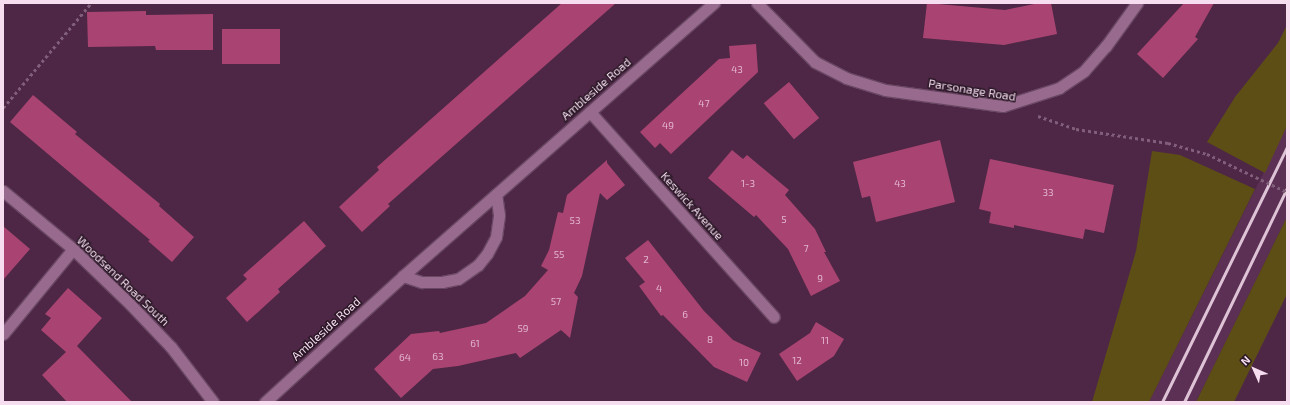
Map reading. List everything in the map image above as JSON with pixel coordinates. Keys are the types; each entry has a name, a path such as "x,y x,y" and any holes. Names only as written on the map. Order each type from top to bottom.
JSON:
{"street":[{"name":"Ambleside Road","path":"265,402 496,194 714,3"},
{"name":"Parsonage Road","path":"758,3 815,62 846,78 885,90 1003,106"},
{"path":"1003,106 1059,88 1084,71 1106,46 1138,3"},
{"name":"Keswick Avenue","path":"590,112 774,317"},
{"name":"Woodsend Road South","path":"3,191 73,249 130,304 171,347 213,402"},
{"path":"404,276 422,282 442,282 458,279 478,265 487,254 496,237 499,215 496,194"},
{"path":"3,334 73,249"}],"path":[{"path":"3,108 91,3"},
{"name":"Parsonage Road","path":"1003,106 1076,129 1168,142 1207,154 1287,192"}],"shaded area":[{"path":"1287,25 1287,126 1265,173 1207,142 1235,97 1278,43"},
{"path":"1287,126 1287,217 1196,402 1149,402"},
{"path":"1152,151 1180,155 1255,189 1149,402 1092,402 1136,251"},
{"path":"1287,217 1287,294 1234,402 1196,402"}],"building":[{"path":"562,3 616,3 388,204 390,206 362,232 339,207 379,170 377,167"},
{"path":"927,3 1005,10 1039,3 1051,3 1057,34 1004,45 923,38"},
{"path":"1184,3 1214,3 1195,37 1198,39 1163,78 1137,54"},
{"path":"146,11 146,15 213,14 213,50 156,50 155,46 88,47 87,12"},
{"path":"222,29 280,29 280,64 222,64"},
{"path":"756,44 758,72 671,154 660,143 655,148 640,132 719,59 730,58 729,46"},
{"path":"789,82 819,118 794,139 764,103"},
{"path":"33,95 77,132 75,134 160,204 159,206 194,237 172,262 148,241 150,240 10,122"},
{"path":"940,140 955,202 876,222 870,196 862,198 853,162"},
{"path":"732,150 743,159 747,155 789,190 785,195 815,229 826,252 824,252 840,281 811,296 788,249 756,215 754,217 708,178"},
{"path":"990,159 1114,185 1104,233 1085,229 1083,239 1014,225 1014,228 989,223 991,212 979,209"},
{"path":"607,160 607,163 625,185 607,200 600,193 582,276 574,293 578,297 570,338 561,330 520,358 516,353 458,366 433,369 401,398 374,369 411,334 439,331 440,333 486,323 525,296 548,270 541,266 549,250 558,212 563,213 567,195"},
{"path":"304,221 326,246 278,289 280,292 247,322 226,298 247,279 243,275"},
{"path":"3,226 30,249 3,280"},
{"path":"648,240 704,311 733,340 761,353 747,382 714,367 663,315 661,316 639,286 645,282 625,258"},
{"path":"68,288 102,318 77,346 132,402 67,402 42,375 66,352 41,330 51,318 45,314"},
{"path":"816,322 844,339 834,356 797,381 779,354 810,333"}],"railway":[{"path":"1162,402 1287,147"},
{"path":"1184,402 1287,188"}]}
